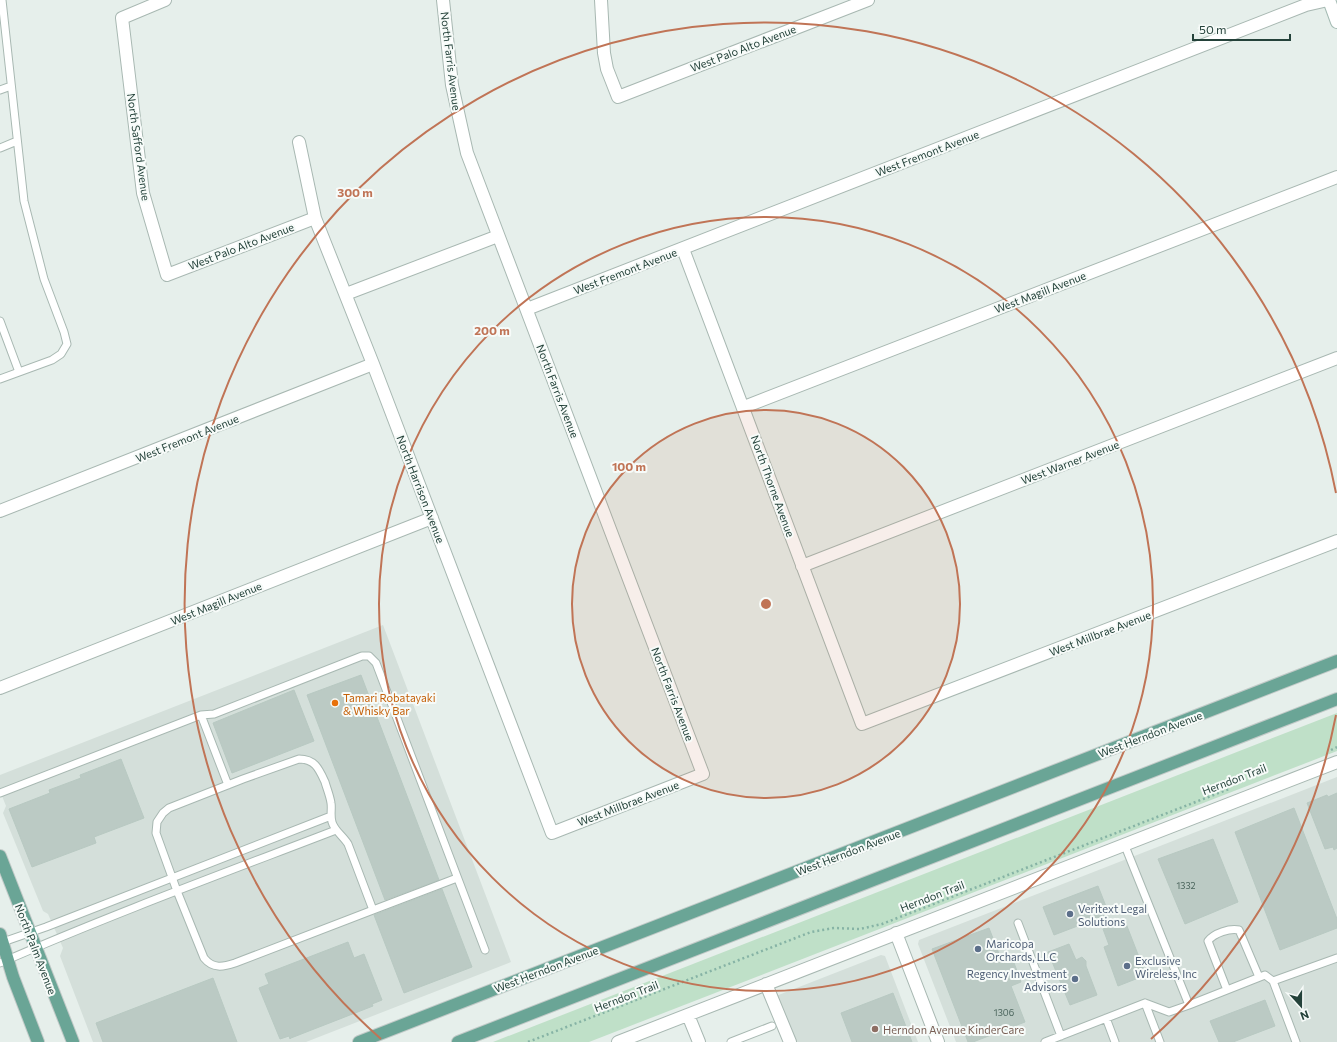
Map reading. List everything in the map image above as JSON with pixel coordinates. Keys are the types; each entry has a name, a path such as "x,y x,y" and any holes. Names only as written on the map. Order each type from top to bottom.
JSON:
{"main road":[{"name":"West Herndon Avenue","path":"359,1042 1337,661"},
{"path":"458,1042 1337,699"},
{"name":"North Palm Avenue","path":"0,856 73,1042"},
{"path":"1,940 4,962 13,977 38,1042"}],"street":[{"name":"North Safford Avenue","path":"166,0 122,18 143,193 166,275"},
{"name":"North Farris Avenue","path":"443,0 452,85 467,153 703,774"},
{"name":"West Palo Alto Avenue","path":"600,0 604,53 607,69 618,97 868,0"},
{"path":"1328,0 1337,22"},
{"name":"West Fremont Avenue","path":"527,309 1306,5 1328,0"},
{"name":"North Harrison Avenue","path":"299,142 316,218 552,833"},
{"name":"West Magill Avenue","path":"744,407 1337,177"},
{"name":"West Palo Alto Avenue","path":"166,275 316,218"},
{"path":"346,294 498,236"},
{"name":"North Thorne Avenue","path":"683,249 744,407 862,724"},
{"name":"West Warner Avenue","path":"802,566 1337,358"},
{"name":"West Fremont Avenue","path":"0,511 373,364"},
{"name":"West Magill Avenue","path":"0,688 432,518"},
{"name":"West Millbrae Avenue","path":"862,724 1337,541"},
{"path":"618,1042 896,933 1125,846 1337,762"},
{"name":"West Millbrae Avenue","path":"552,833 703,774"},
{"path":"896,933 938,1042"},
{"path":"766,984 790,1042"},
{"path":"688,1015 698,1042"}],"lane":[{"path":"0,379 52,360 61,354 67,344 44,279 24,201 2,0"},
{"path":"0,90 11,86"},
{"path":"0,148 17,141"},
{"path":"0,321 19,372"},
{"path":"0,793 201,715 214,714 362,656 369,656 376,663 485,950"},
{"path":"201,715 228,785"},
{"path":"373,910 348,844 332,823 332,805 330,794 320,770 316,765 305,759 292,761 169,808 163,813 157,822 156,833 177,891 204,958 213,966 234,963 457,878"},
{"path":"1,940 30,933 331,816"},
{"path":"4,962 177,891 336,830"},
{"path":"1125,846 1189,1005"},
{"path":"1018,923 1061,1036"},
{"path":"1227,990 1208,941 1212,936 1233,929 1239,930 1258,977"},
{"path":"1273,981 1337,958"},
{"path":"1045,1042 1145,1003 1169,1012 1265,974 1273,981 1296,1042"},
{"path":"1145,1003 1160,1042"},
{"path":"1106,1018 1115,1042"},
{"path":"731,1042 772,1026"}],"path":[{"path":"1330,750 1337,748"},
{"name":"Herndon Trail","path":"528,1042 811,932 834,928 860,929 882,924 1234,787"}],"shaded area":[{"path":"383,625 511,962 306,1042 93,1042 60,956 63,948 48,914 43,911 3,813 6,806 0,791 0,775"},
{"path":"1337,777 1337,1042 956,1042 918,944 919,940"},
{"path":"881,955 885,956 918,1042 794,1042 776,996"}],"green space":[{"path":"1337,713 1337,751 589,1042 493,1042"}],"building":[{"path":"361,675 439,880 385,900 307,695"},
{"path":"294,690 314,741 232,773 213,723"},
{"path":"121,759 144,818 94,837 96,843 32,867 9,809 50,793 49,790 81,778 80,775"},
{"path":"1337,793 1337,848 1334,850 1333,847 1325,849 1307,803 1327,795 1328,797"},
{"path":"1294,808 1337,919 1337,928 1280,950 1235,832"},
{"path":"1213,839 1238,902 1185,924 1158,859"},
{"path":"1098,886 1109,914 1054,935 1043,907"},
{"path":"442,889 472,967 404,993 374,915"},
{"path":"1125,921 1146,975 1118,986 1104,947 1109,945 1103,929"},
{"path":"989,928 1003,964 1013,960 1021,982 1011,986 1025,1022 973,1042 968,1042 932,949"},
{"path":"348,942 354,958 364,954 382,1000 372,1004 373,1006 290,1039 289,1036 280,1039 259,988 269,984 265,974"},
{"path":"1069,944 1076,960 1082,957 1086,961 1086,966 1097,995 1070,1005 1048,952"},
{"path":"213,978 237,1042 103,1042 96,1023"},
{"path":"893,993 912,1042 852,1042 841,1013"},
{"path":"1265,1000 1275,1026 1233,1042 1219,1042 1210,1021"}],"place":[{"name":"Tamari Robatayaki & Whisky Bar","path":"335,703"},
{"name":"Veritext Legal Solutions","path":"1070,914"},
{"name":"Maricopa Orchards, LLC","path":"978,949"},
{"name":"Exclusive Wireless, Inc","path":"1127,966"},
{"name":"Regency Investment Advisors","path":"1075,979"},
{"name":"Herndon Avenue KinderCare","path":"875,1029"}]}
